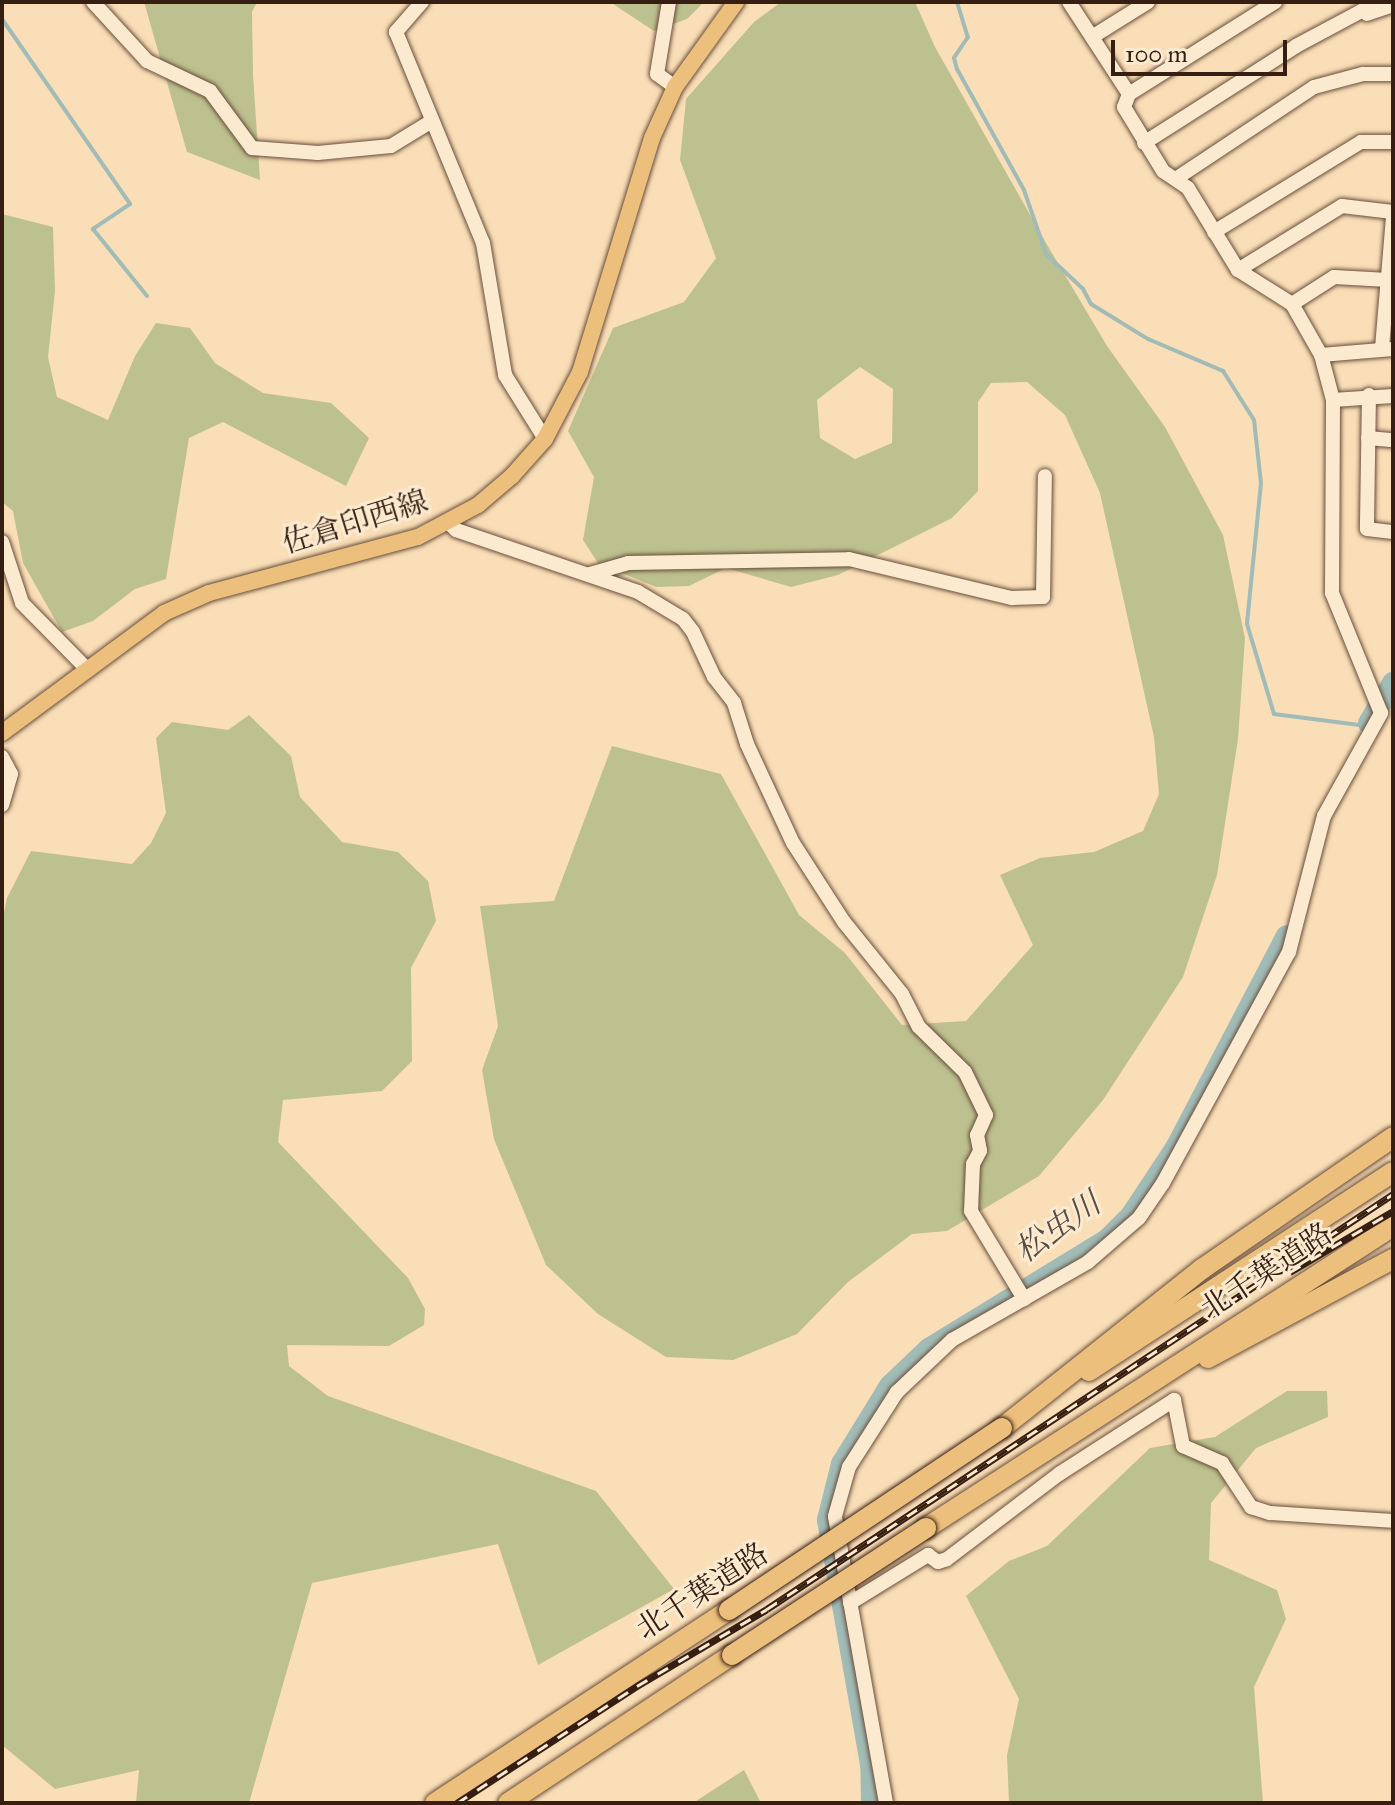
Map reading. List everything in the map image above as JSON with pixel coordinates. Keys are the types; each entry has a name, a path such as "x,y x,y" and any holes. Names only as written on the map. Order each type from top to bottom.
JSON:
{"highway":[{"name":"北千葉道路","path":"1002,1428 1117,1333 1393,1137"},
{"name":"北千葉道路","path":"435,1803 1393,1172"},
{"name":"北千葉道路","path":"508,1803 1276,1298 1388,1229"},
{"name":"北千葉道路","path":"971,1498 1013,1479 1144,1394 1295,1309 1393,1259"}],"main road":[{"name":"佐倉印西線","path":"2,733 85,667 164,613 209,593 367,554 449,523 512,476 545,439 580,372 652,138 675,87 717,21 736,2"}],"street":[{"path":"93,2 147,61 210,91 252,148 318,153 391,146 432,121"},
{"path":"422,2 396,32 483,243 505,375 545,439"},
{"path":"669,2 657,74 675,87"},
{"path":"1069,2 1129,94"},
{"path":"1092,37 1148,2"},
{"path":"886,1803 835,1516 849,1467 897,1392 924,1364 952,1340 1099,1255 1139,1218 1163,1183 1289,952 1324,816 1381,713 1332,593 1333,400 1321,355 1292,304 1238,270 1177,178 1163,171 1124,107 1129,94 1275,2"},
{"path":"1144,143 1340,22 1378,2"},
{"path":"1340,22 1393,5"},
{"path":"1177,178 1314,87 1363,74 1393,74"},
{"path":"1214,232 1361,142 1393,142"},
{"path":"1238,270 1342,206 1393,214 1387,348 1321,355"},
{"path":"1292,304 1334,277 1388,280"},
{"path":"1333,400 1369,395 1393,396"},
{"path":"1369,395 1367,529 1393,532"},
{"path":"1368,438 1393,440"},
{"path":"590,574 628,563 849,559 1012,598 1043,597 1045,476"},
{"path":"449,523 456,530 638,592 683,619 693,632 714,677 734,703 747,744 793,843 844,922 902,994 919,1027 965,1072 986,1115 977,1135 980,1151 973,1164 971,1211 1024,1299"},
{"path":"2,542 22,603 85,667"},
{"path":"2,757 11,774 2,805"},
{"path":"850,1603 928,1555 938,1562 947,1559 1059,1474 1174,1400 1183,1446 1222,1463 1251,1507 1280,1514 1393,1521"}],"green space":[{"path":"144,2 257,2 252,12 253,74 260,180 187,152"},
{"path":"610,2 704,2 687,19 654,31"},
{"path":"781,2 915,2 935,47 1046,243 1107,346 1165,427 1223,535 1245,638 1238,739 1217,875 1183,977 1103,1100 1039,1176 947,1231 912,1234 848,1282 797,1334 733,1360 666,1357 598,1314 546,1265 494,1139 482,1070 498,1026 480,906 554,901 612,746 721,774 799,915 845,953 902,1025 966,1021 1033,945 1000,875 1040,858 1094,852 1143,831 1159,794 1154,737 1100,493 1065,415 1027,382 991,383 978,402 978,491 952,518 838,575 791,587 726,568 689,586 656,587 598,563 583,540 594,477 568,431 613,328 684,302 716,258 680,160 686,99 754,22","holes":["860,367 893,389 892,443 855,459 820,438 817,400"]},
{"path":"2,214 53,227 55,291 48,357 57,397 108,420 135,356 156,323 190,328 215,363 263,393 331,403 369,438 346,486 223,422 189,438 166,579 135,589 93,621 62,632 23,563 13,511 2,502"},
{"path":"249,715 291,756 300,797 342,842 398,852 428,881 436,921 411,968 412,1061 382,1091 283,1100 278,1142 408,1278 425,1309 424,1325 389,1346 287,1345 289,1366 328,1396 596,1491 674,1589 538,1665 498,1544 312,1583 249,1803 136,1803 139,1770 55,1789 2,1745 2,922 7,898 31,851 132,864 151,843 166,813 156,738 172,722 228,730"},
{"path":"1287,1391 1327,1391 1328,1417 1256,1448 1211,1503 1209,1560 1277,1590 1286,1619 1254,1687 1263,1803 1009,1803 1007,1755 1019,1699 966,1596 1009,1561 1047,1546 1150,1448 1215,1437"},
{"path":"744,1770 761,1803 693,1803"}],"waterway":[{"path":"957,2 968,37 954,58 957,69 1024,190 1046,254 1083,289 1091,304 1148,339 1223,371 1254,420 1261,483 1247,624 1274,714 1367,726"},
{"path":"2,19 130,204 93,229 147,296"},
{"name":"松虫川","path":"1369,723 1393,683"},
{"name":"松虫川","path":"872,1803 871,1764 828,1520 842,1464 890,1386 929,1349 1107,1240 1131,1216 1176,1148 1287,936"}],"railway":[{"path":"457,1803 637,1686 767,1609 1393,1194"},
{"path":"1290,1272 1393,1211"}]}
